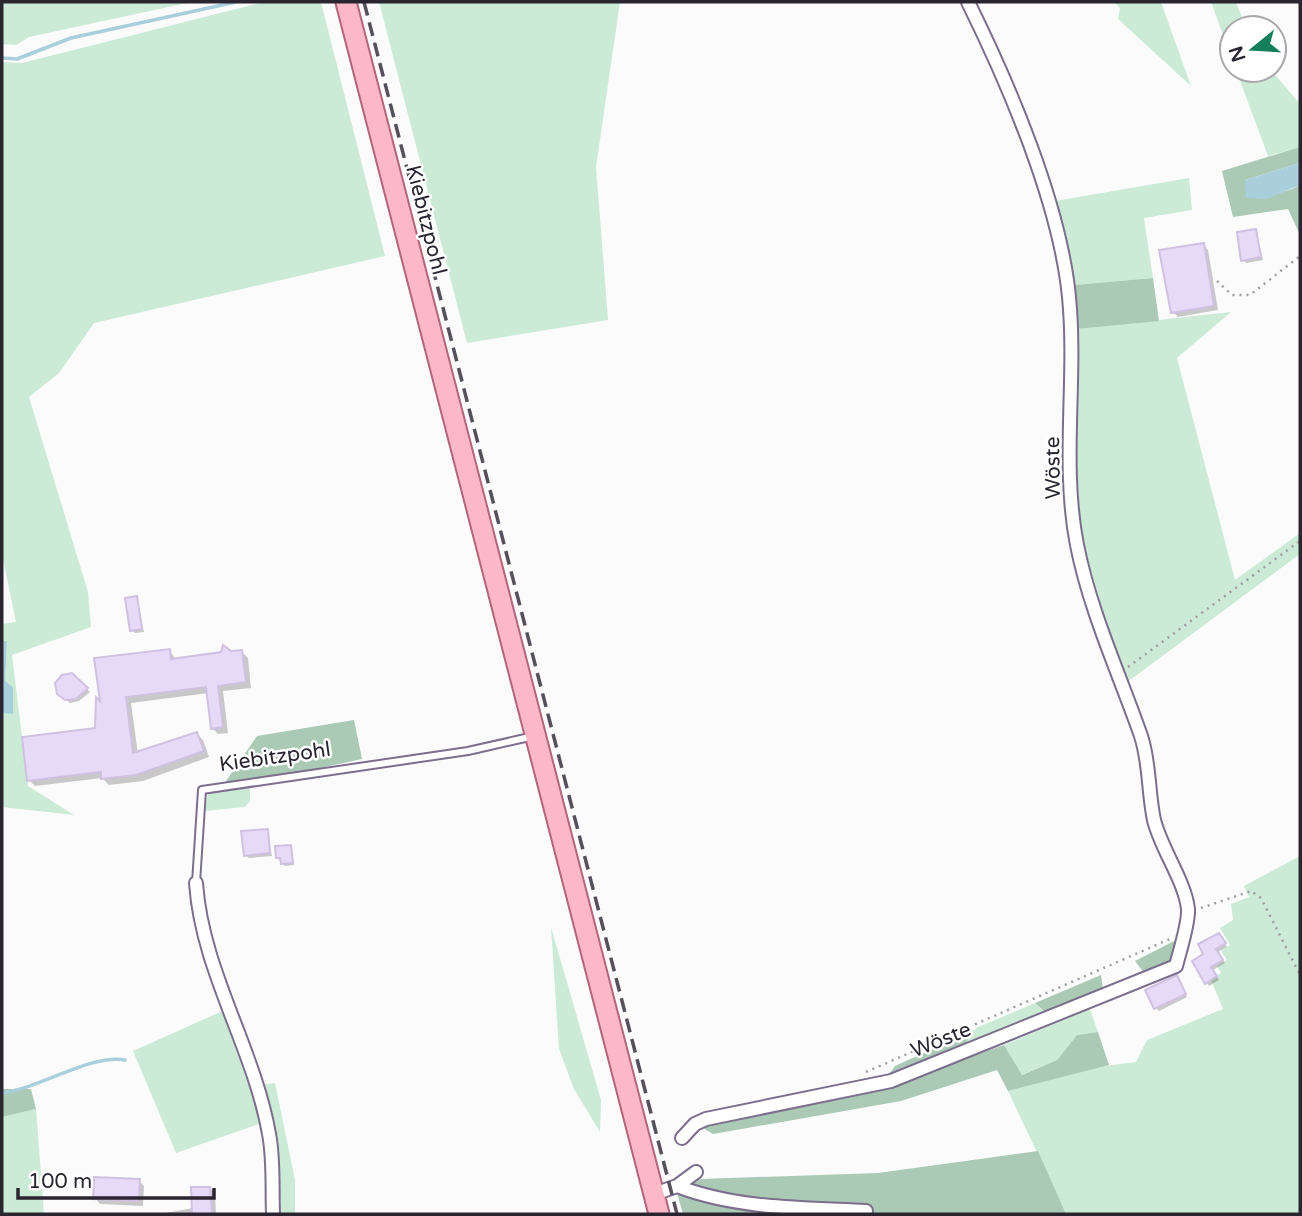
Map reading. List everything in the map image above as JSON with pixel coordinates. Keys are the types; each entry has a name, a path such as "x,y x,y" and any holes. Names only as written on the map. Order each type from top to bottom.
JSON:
{"main road":[{"name":"Kiebitzpohl","path":"346,2 536,735 648,1196 659,1214"}],"street":[{"name":"Wöste","path":"682,1138 695,1124 706,1119 891,1081 1176,965 1188,912 1185,897 1154,819 1145,753 1083,573 1074,524 1071,486 1072,350 1069,294 1061,255 1043,186 997,60 968,2"},
{"name":"Kiebitzpohl","path":"196,883 198,914 206,945 243,1042 269,1135 273,1214"},
{"path":"648,1196 677,1186 695,1172"},
{"path":"677,1186 704,1197 785,1207 866,1211"}],"lane":[{"name":"Kiebitzpohl","path":"196,883 202,790 468,751 536,735"}],"path":[{"path":"1217,281 1232,295 1250,295 1300,256"},
{"path":"1118,676 1300,541"},
{"path":"1188,912 1251,891 1261,898 1300,975"},
{"name":"Wöste","path":"859,1075 1183,932"}],"green space":[{"path":"2,2 192,2 29,37 16,45 2,44"},
{"path":"264,2 321,2 385,256 94,323 59,373 29,397 88,592 91,627 12,655 28,786 74,815 2,807 2,713 13,713 13,687 5,681 7,642 2,641 2,624 16,622 2,554 2,62 22,63"},
{"path":"379,2 620,2 596,167 608,320 467,343"},
{"path":"1114,2 1161,2 1191,86 1118,19 1120,8"},
{"path":"1211,2 1236,2 1241,14 1218,14 1218,21"},
{"path":"1241,84 1283,84 1300,104 1300,147 1268,156"},
{"path":"1300,147 1300,163 1245,180 1278,193 1300,185 1300,235 1288,209 1233,217 1222,171"},
{"path":"1189,178 1192,210 1144,218 1153,278 1074,285 1055,201"},
{"path":"1153,278 1159,321 1076,329 1074,285"},
{"path":"1231,312 1177,358 1235,580 1300,533 1300,554 1126,683 1086,559 1075,487 1076,329"},
{"path":"354,720 362,759 283,776 224,784 257,736"},
{"path":"250,788 250,801 245,807 205,811 208,792"},
{"path":"1300,856 1300,1214 1066,1214 1008,1091 1104,1066 1136,1062 1147,1040 1223,1009 1211,980 1221,973 1217,966 1227,960 1221,951 1230,945 1220,928 1233,920 1231,904 1249,897 1244,886"},
{"path":"551,927 601,1100 600,1132 574,1089 559,1049"},
{"path":"1178,939 1171,964 1145,974 1135,961"},
{"path":"1101,975 1103,990 1046,1013 1035,1003"},
{"path":"1035,1003 1045,1013 964,1047 976,1028"},
{"path":"227,1009 262,1123 176,1153 133,1051"},
{"path":"1090,1009 1098,1032 1077,1035 1057,1060 1021,1075 1004,1045"},
{"path":"974,1030 963,1048 888,1076 895,1066"},
{"path":"1098,1032 1109,1065 1008,1091 997,1070 901,1101 713,1134 703,1128 718,1119 892,1085 1004,1045 1022,1075 1057,1060 1077,1035"},
{"path":"275,1083 295,1180 295,1214 280,1214 261,1085"},
{"path":"2,1089 31,1089 36,1109 2,1117"},
{"path":"36,1109 44,1214 2,1214 2,1117"},
{"path":"1038,1151 1066,1214 683,1214 677,1193 701,1179 878,1173"}],"water":[{"path":"1300,163 1300,185 1267,199 1246,198 1245,180"},
{"path":"2,641 7,641 5,681 13,687 13,714 2,713"}],"building":[{"path":"1256,229 1261,257 1241,261 1237,232"},
{"path":"1204,243 1214,306 1171,313 1159,250"},
{"path":"137,596 142,629 130,631 125,598"},
{"path":"223,645 231,651 242,650 246,682 218,686 223,727 211,729 206,687 126,697 133,753 197,732 204,751 136,775 101,779 101,772 27,781 22,737 95,728 96,697 100,701 94,658 170,649 171,659 221,652"},
{"path":"72,673 88,688 76,699 65,700 57,694 55,683 62,675"},
{"path":"268,829 270,853 244,856 241,831"},
{"path":"291,845 293,863 281,864 280,858 276,858 275,846"},
{"path":"1219,933 1226,943 1216,949 1223,960 1211,967 1217,976 1205,984 1192,961 1203,954 1198,944"},
{"path":"1177,975 1186,994 1154,1009 1145,990"},
{"path":"94,1177 140,1179 139,1201 93,1199"},
{"path":"191,1187 210,1187 212,1214 192,1214"}],"waterway":[{"path":"2,58 17,59 71,38 236,2"},
{"path":"2,1093 33,1085 81,1066 111,1059 125,1060"}],"railway":[{"path":"364,2 677,1214"}]}
